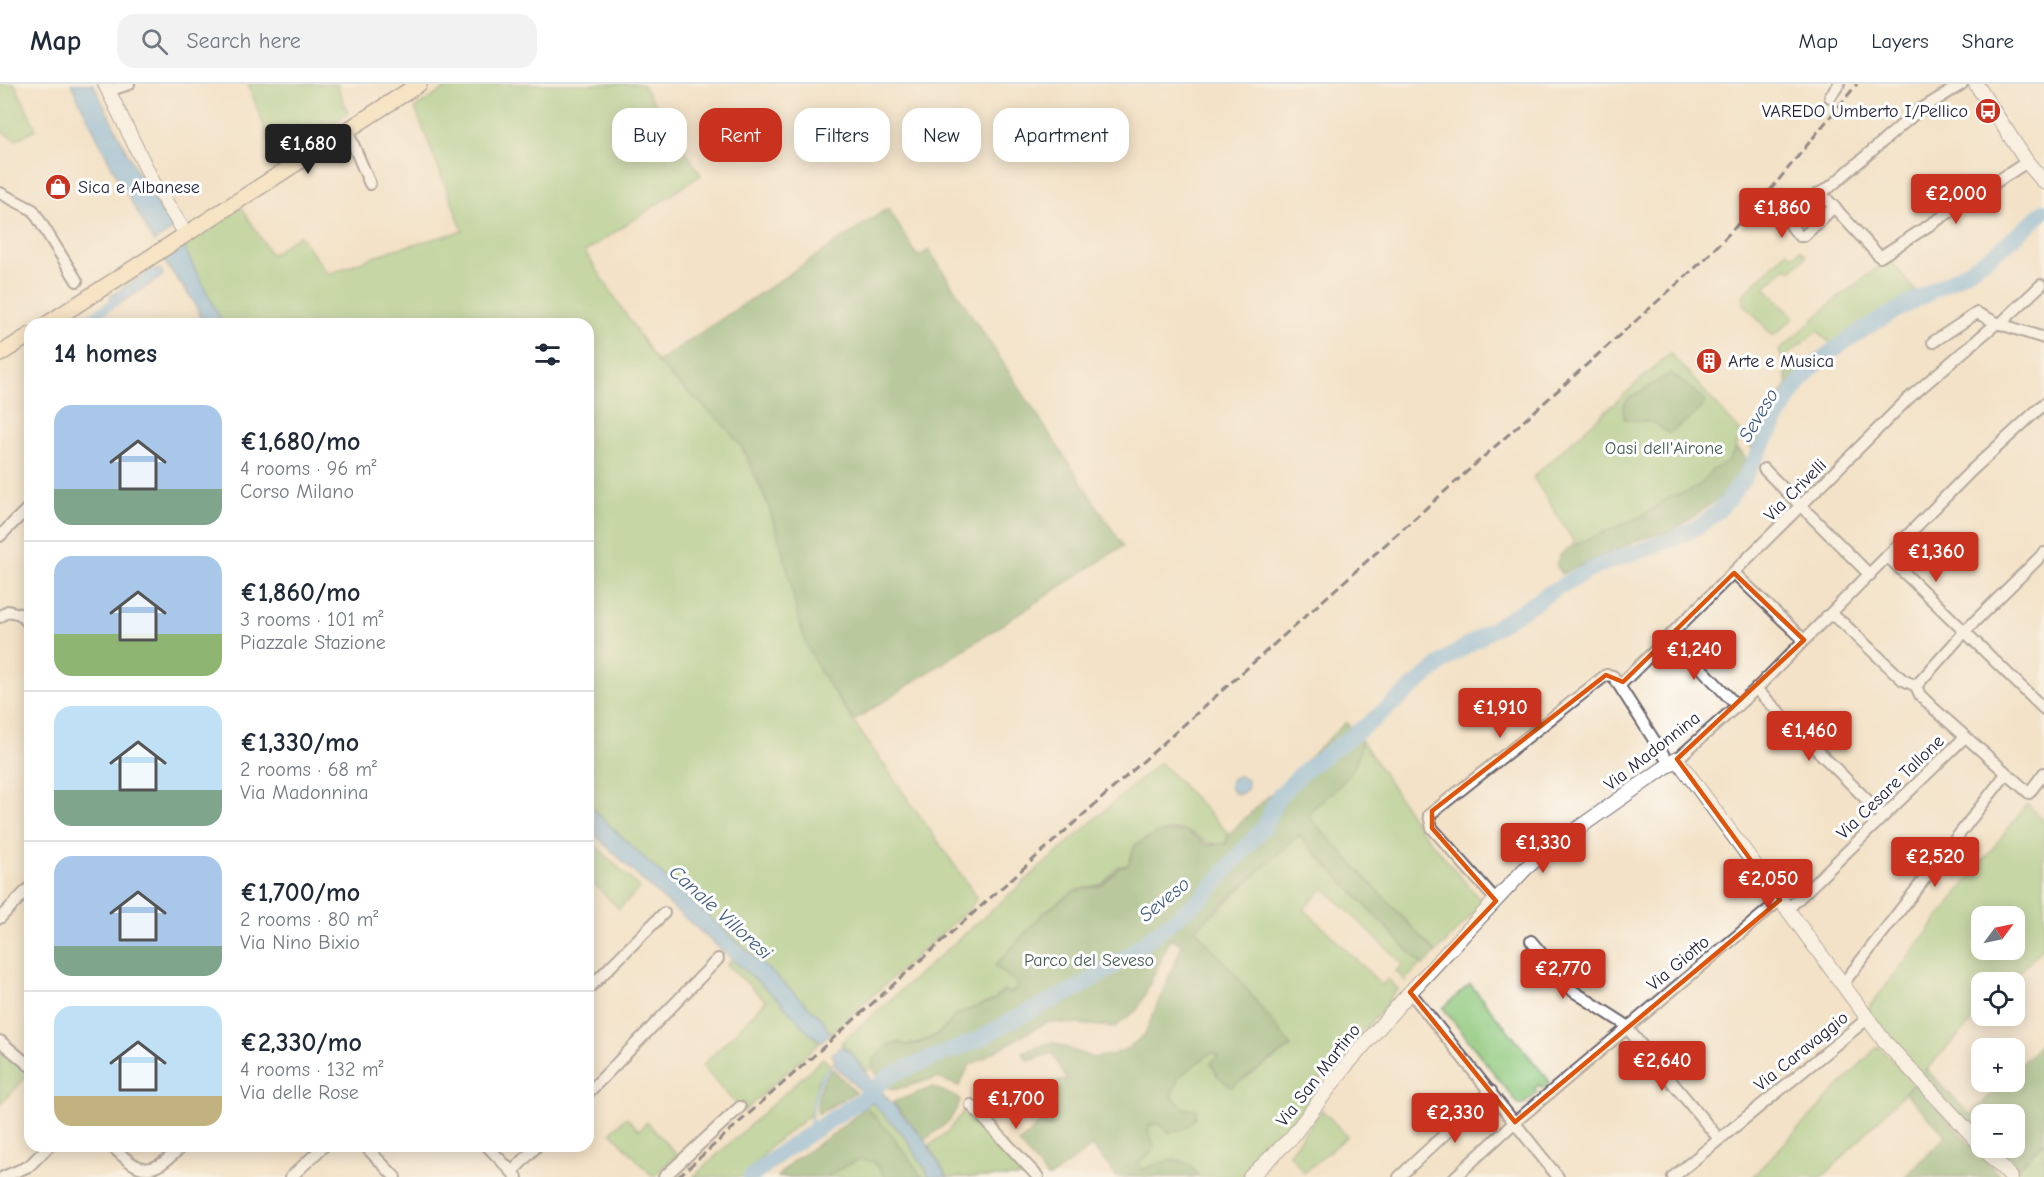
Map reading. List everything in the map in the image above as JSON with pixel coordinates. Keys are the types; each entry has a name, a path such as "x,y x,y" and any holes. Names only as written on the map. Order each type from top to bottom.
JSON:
{"main road":[{"path":"55,318 419,84"},
{"path":"0,354 24,339"}],"street":[{"path":"129,84 106,88 182,236"},
{"path":"1830,97 1839,84"},
{"path":"1834,207 1804,236 1799,236 1793,230 1791,220 1813,197 1821,194 1918,111 1962,84"},
{"path":"1976,84 2044,182"},
{"path":"347,130 370,184"},
{"path":"1821,194 1877,256 2028,162"},
{"path":"0,193 33,210 77,281"},
{"name":"Via Crivelli","path":"1620,685 1909,398 2042,285"},
{"path":"1933,342 1974,314 2002,321 2044,338"},
{"name":"Via Madonnina","path":"1410,992 1496,900 1547,850 1674,762 1756,689 1833,614 1971,471 2044,404"},
{"path":"1764,469 1870,575"},
{"path":"0,536 24,512"},
{"path":"1916,686 1965,632 2044,552"},
{"path":"1887,556 2044,709"},
{"path":"1734,573 1804,640"},
{"path":"2,615 16,612 24,619"},
{"path":"1833,614 1903,680 1916,686 1932,707 2029,793 2044,772"},
{"path":"1671,636 1737,706"},
{"path":"1496,900 1432,828 1429,820 1432,811 1610,674 1867,1019 1915,1076 1971,1135"},
{"path":"1756,689 1883,816"},
{"name":"Via Cesare Tallone","path":"1784,905 1883,816 1965,737"},
{"path":"1842,985 2006,774"},
{"path":"0,918 24,893"},
{"name":"Via Giotto","path":"1455,1177 1515,1122 1628,1027 1784,905"},
{"path":"594,983 664,913"},
{"path":"1531,941 1573,991 1619,1018 1628,1027 1719,1139"},
{"path":"594,1087 718,959"},
{"path":"1410,992 1558,1177"},
{"name":"Via San Martino","path":"1250,1177 1291,1138 1344,1068 1410,992"},
{"name":"Via Caravaggio","path":"1673,1177 1867,1019"},
{"path":"0,1041 24,1061"},
{"path":"1399,1177 1491,1091"},
{"path":"971,1105 1038,1177"},
{"path":"664,1177 740,1107"},
{"path":"3,1177 30,1166 43,1152"},
{"path":"119,1152 137,1168 147,1173 163,1164 176,1152"},
{"path":"291,1177 318,1152"},
{"path":"371,1152 395,1177"},
{"path":"493,1152 515,1174 532,1152"},
{"path":"1993,1158 2011,1177"}],"highlighted area":[{"path":"1734,573 1804,640 1677,759 1780,900 1515,1122 1410,992 1496,901 1432,828 1432,811 1606,675 1623,682"}],"green space":[{"path":"0,84 15,84 36,129 16,140 0,131"},
{"path":"248,84 337,84 348,114 277,161"},
{"path":"452,84 642,84 658,108 612,108 612,162 687,162 687,153 701,175 585,252 657,362 726,426 739,442 768,505 784,555 806,643 839,701 977,897 971,907 831,1033 824,1026 826,1024 797,996 646,860 594,810 594,318 220,318 182,244 241,206 271,255 299,235 328,274 392,250 463,231 415,108"},
{"path":"1818,206 1822,211 1821,215 1805,232 1800,232 1796,224"},
{"path":"888,208 918,257 929,250 1123,546 855,720 828,683 806,643 777,531 750,461 731,433 657,362"},
{"path":"1800,250 1806,256 1791,271 1786,267 1765,287 1794,318 1773,336 1744,304 1743,295 1787,251 1793,256"},
{"path":"1889,259 1916,291 1831,344 1818,331 1782,359 1779,351 1835,300"},
{"name":"Oasi dell'Airone","path":"1670,353 1743,434 1735,446 1743,454 1734,472 1582,555 1533,477"},
{"path":"1786,357 1800,370 1800,376 1753,449 1748,445 1788,384 1782,359"},
{"path":"1671,373 1706,401 1696,414 1668,434 1654,422 1624,419 1623,406 1628,399"},
{"path":"1735,449 1746,458 1732,488 1689,520 1669,532 1641,539 1561,574 1556,564 1561,554 1572,546 1642,516 1670,497 1690,491 1702,483 1713,469 1728,462"},
{"name":"Parco del Seveso","path":"1346,722 1362,741 1355,764 1337,788 1311,810 1310,818 1436,953 1423,966 1299,835 1195,929 1234,973 1291,1046 1231,1087 1218,1076 1211,1063 1218,1056 1212,1052 1179,1077 1171,1096 1185,1109 1197,1109 1196,1115 1187,1127 1173,1132 1167,1132 1159,1124 1150,1125 1148,1130 1154,1145 1152,1152 1138,1163 1142,1170 1166,1161 1181,1161 1187,1163 1198,1177 1117,1177 1092,1146 1051,1177 1047,1177 1019,1143 1049,1114 1029,1090 1043,1084 1067,1080 1052,1053 1028,1061 1022,1052 1052,1042 1093,1058 1114,1054 1128,1048 1145,1034 1182,945 1171,938 1138,1009 1115,1027 1047,1022 969,1066 959,1086 937,1078 894,1090 879,1078 874,1070 873,1061 888,1045 916,1044 930,1039 947,1027 955,1015 994,1000 1003,991 1012,993 1018,985 995,966 1044,913 1074,891 1103,885 1120,867 1129,865 1135,845 1157,833 1186,831 1207,845 1226,844 1229,834"},
{"path":"1362,741 1419,828 1483,903 1436,953 1310,818 1311,810 1337,788 1350,773"},
{"path":"1160,762 1229,834 1225,844 1209,843 1191,832 1172,830 1135,845 1128,865 1119,866 1102,884 1074,891 1045,911 995,966 1019,985 1012,993 1003,991 994,1000 955,1015 946,1027 928,1039 906,1045 899,1042 873,1061 873,1067 867,1071 841,1043"},
{"path":"2027,804 2044,820 2044,947 2020,972 1971,972 1971,1022 1921,1075 1867,1010"},
{"path":"1296,836 1299,836 1421,964 1405,980 1407,983 1396,971 1403,964 1324,888 1304,909 1382,985 1388,979 1399,990 1397,989 1388,999 1390,1001 1319,1081 1322,1087 1282,1138 1241,1177 1198,1177 1197,1173 1142,1170 1138,1162 1151,1152 1148,1127 1185,1109 1171,1095 1179,1077 1212,1052 1218,1056 1211,1064 1218,1076 1241,1081 1291,1047 1234,973 1194,929 1221,908"},
{"path":"594,845 640,888 619,909 594,884"},
{"path":"732,959 778,999 820,1042 743,1112 702,1066 766,1001 727,965"},
{"path":"1470,984 1550,1082 1543,1088 1539,1085 1534,1089 1537,1093 1523,1105 1519,1105 1443,1008"},
{"path":"2044,1040 2044,1141 2014,1172 2001,1158 2025,1158 2025,1104 1981,1104 1993,1092 2025,1092 2025,1060"},
{"path":"1878,1046 1913,1083 1905,1092 1823,1177 1752,1177"},
{"path":"0,1051 24,1069 24,1079 0,1105"},
{"path":"823,1058 830,1065 818,1081 810,1115 771,1146 744,1177 693,1177"},
{"path":"833,1069 855,1092 818,1114 817,1102 820,1090 825,1078"},
{"path":"1926,1069 1970,1115 1971,1128 1921,1075"},
{"path":"1914,1083 1971,1145 1971,1158 1983,1158 2001,1177 1905,1177 1946,1136 1905,1092"},
{"path":"933,1087 958,1098 960,1102 950,1120 925,1140 893,1102"},
{"path":"873,1101 913,1146 930,1177 777,1177 793,1161 836,1132"},
{"path":"866,1107 895,1139 922,1177 886,1177 874,1162 859,1159 825,1177 777,1177 793,1161 836,1132"},
{"path":"967,1107 1014,1160 1012,1162 1025,1177 947,1177 929,1146 948,1131"},
{"path":"1322,1110 1347,1136 1304,1173 1289,1153"},
{"path":"626,1117 639,1130 647,1122 677,1155 653,1177 611,1132"},
{"path":"2044,1142 2044,1177 2019,1177 2015,1172"}],"water":[{"path":"71,84 93,84 141,180 173,229 154,242 113,169"},
{"path":"182,244 220,318 201,318 193,300 161,257"},
{"path":"154,268 156,271 160,269 163,274 160,278 116,306 113,305 107,309 106,304 110,301 111,296"},
{"path":"1235,776 1243,776 1248,781 1246,792 1235,794 1230,789 1230,781"},
{"name":"Canale Villoresi","path":"594,810 826,1023 824,1026 831,1033 820,1042 814,1035 812,1036 778,999 644,882 594,834"},
{"path":"842,1046 847,1051 849,1050 870,1079 925,1140 947,1177 930,1177 904,1135 833,1063 836,1060 831,1054"}],"waterway":[{"name":"Seveso","path":"1563,585 1609,562 1682,535 1706,521 1733,494 1793,392 1822,359 1875,323 1979,264 2008,243 2044,211"},
{"path":"90,318 116,301"},
{"name":"Seveso","path":"751,1177 783,1151 861,1100 890,1075 978,1040 1016,1018 1078,988 1114,966 1202,898 1264,827 1278,797 1305,770 1367,725 1449,657 1554,590"},
{"path":"809,1134 817,1089 825,1073 831,1067"}],"railway":[{"path":"678,1177 1706,258 1772,188 1857,84"}],"place":[{"name":"VAREDO Umberto I/Pellico","path":"1988,111"},
{"name":"Sica e Albanese","path":"58,187"},
{"name":"Arte e Musica","path":"1709,361"}]}
